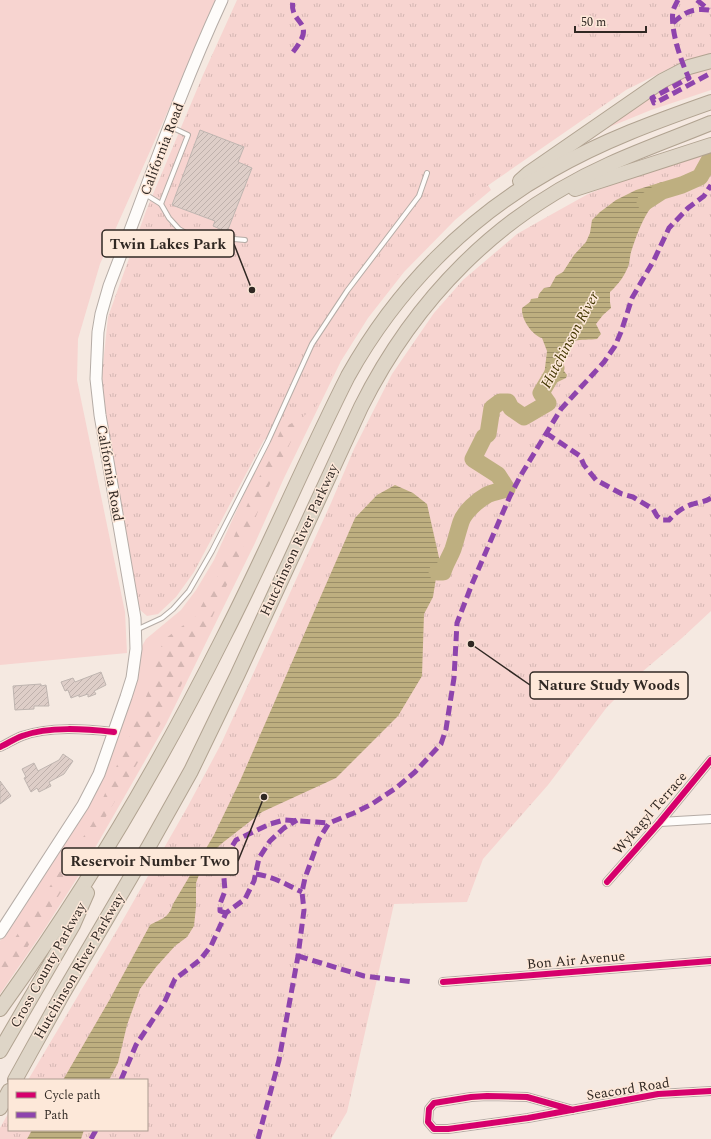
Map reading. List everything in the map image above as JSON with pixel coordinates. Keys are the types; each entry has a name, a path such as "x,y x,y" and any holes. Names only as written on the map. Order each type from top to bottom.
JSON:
{"highway":[{"path":"485,215 529,173 636,98 662,81 696,64 711,60"},
{"name":"Hutchinson River Parkway","path":"0,1009 48,940 140,794 210,665 341,390 363,351 394,306 428,266 450,244 485,215 537,179 588,151 711,102"},
{"name":"Hutchinson River Parkway","path":"15,1079 191,771 240,669 361,407 386,362 404,334 425,306 459,268 496,234 524,213 549,196 609,164 708,125"},
{"path":"549,196 711,145"},
{"name":"Cross County Parkway","path":"0,1051 73,925 103,854"},
{"path":"0,1098 8,1086"},
{"path":"0,1108 8,1093"}],"main road":[{"name":"California Road","path":"0,933 83,805 99,774 132,678 136,648 136,630 99,409 96,379 96,358 100,320 105,299 144,194 205,38 222,0"}],"street":[{"path":"0,747 22,736 35,733 63,730 114,732"},
{"name":"Wykagyl Terrace","path":"607,882 660,822 711,760"},
{"path":"660,822 711,819"},
{"name":"Bon Air Avenue","path":"442,982 711,961"},
{"name":"Seacord Road","path":"573,1110 527,1097 471,1097 434,1104 429,1109 428,1122 434,1129 448,1130 528,1118 573,1110 658,1094 711,1091"}],"lane":[{"path":"161,204 188,135 170,127"},
{"path":"136,630 162,618 173,609 189,591 212,551 268,441 312,344 347,291 419,196 427,173"},
{"path":"144,194 161,204 169,218 179,229 189,235 245,240"}],"green space":[{"path":"0,0 217,0 100,264 78,339 77,380 125,612 127,653 0,665"},
{"path":"237,0 711,0 711,53 670,68 626,90 477,193 406,264 348,342 315,409 264,440 194,572 176,597 158,614 147,616 139,609 104,405 102,374 108,317 146,211 203,75"},
{"path":"711,65 711,90 651,110 602,130 675,79"},
{"path":"456,135 491,190 455,220 404,272 368,318 341,361 284,478 255,543 166,724 83,869 42,933 0,994 0,941 88,806 105,775 133,691 142,646 146,639 181,610 196,590 214,560 285,410"},
{"path":"711,153 711,611 642,672 607,707 548,785 483,859 467,902 394,904 347,1112 331,1139 0,1139 0,1128 8,1114 8,1131 148,1131 148,1079 29,1079 120,925 188,806 221,744 331,503 354,449 392,374 434,313 463,280 517,234 588,194 641,173"},
{"path":"317,351 320,383 267,490 230,578 174,701 22,956 0,986 0,960 92,824 151,685 155,658 166,638 196,616 219,573 253,491"}],"water":[{"path":"662,182 670,182 645,217 635,239 626,272 619,283 610,292 611,308 596,324 601,334 597,339 574,341 568,355 561,358 564,371 567,375 566,378 545,388 543,385 547,351 542,338 535,334 525,322 522,308 530,302 531,299 538,298 539,294 544,288 550,287 556,276 563,272 574,255 586,242 590,233 592,220 600,212 616,200 636,190"},
{"path":"395,485 413,493 427,504 440,562 433,597 424,614 422,676 398,716 336,778 262,812 221,844 204,861 196,883 194,926 187,937 175,946 156,967 140,989 127,1025 118,1063 110,1079 64,1079 110,999 150,925 164,918 169,913 214,835 240,781 355,518 377,495"},
{"path":"31,1131 84,1131 81,1139 27,1139"}],"building":[{"path":"200,130 244,147 238,162 252,168 227,232 213,226 215,221 172,205"},
{"path":"101,672 106,685 94,691 96,694 88,697 88,694 71,698 68,690 65,691 61,682 73,678 75,682"},
{"path":"41,684 41,686 46,685 49,706 34,706 34,709 15,710 13,686"},
{"path":"63,754 73,761 64,774 49,782 51,786 39,792 37,788 31,792 24,778 26,777 22,769 34,763 38,771 59,760"},
{"path":"0,781 11,796 0,804"}],"waterway":[{"name":"Hutchinson River","path":"645,202 662,191 682,185 700,177 711,157"},
{"name":"Hutchinson River","path":"437,572 443,572 453,549 461,522 468,510 487,495 507,489 498,475 473,459 484,437 488,434 492,408 500,402 508,402 511,408 524,417 548,403 541,393 556,368"}],"marked path":[{"path":"293,0 293,8 303,28 303,34 293,52"},
{"path":"678,0 673,11 673,27 680,55 689,78 652,98 654,103 711,73"},
{"path":"697,0 709,10"},
{"path":"673,23 681,16 693,10 709,10"},
{"path":"258,1139 279,1060 298,956 304,910 302,892 305,878 319,839 329,823 372,804 396,788 415,772 441,744 446,729 454,678 457,623 510,496 561,409 604,362 615,346 632,298 654,260 669,228 688,208 704,196 711,185"},
{"path":"546,433 580,456 584,465 596,480 622,494 633,497 653,509 657,516 662,520 669,520 686,507 711,498"},
{"path":"226,913 220,911 220,904 225,891 223,866 228,853 236,840 270,824 284,820 329,823"},
{"path":"121,1079 136,1045 164,1003 175,979 200,960 211,946 226,913 245,899 254,881 259,858 270,841 284,828 297,820"},
{"path":"256,874 274,879 302,892"},
{"path":"298,956 364,976 413,982"},
{"path":"91,1139 95,1131"}],"cycle path":[{"path":"0,747 22,736 44,731 80,729 114,732"},
{"path":"607,882 660,822 711,760"},
{"path":"443,982 711,961"},
{"path":"573,1110 527,1097 471,1097 434,1103 429,1109 428,1122 434,1129 448,1129 528,1118 658,1094 711,1091"}],"place":[{"name":"Twin Lakes Park","path":"252,290"},
{"name":"Nature Study Woods","path":"471,644"},
{"name":"Reservoir Number Two","path":"264,797"}]}
